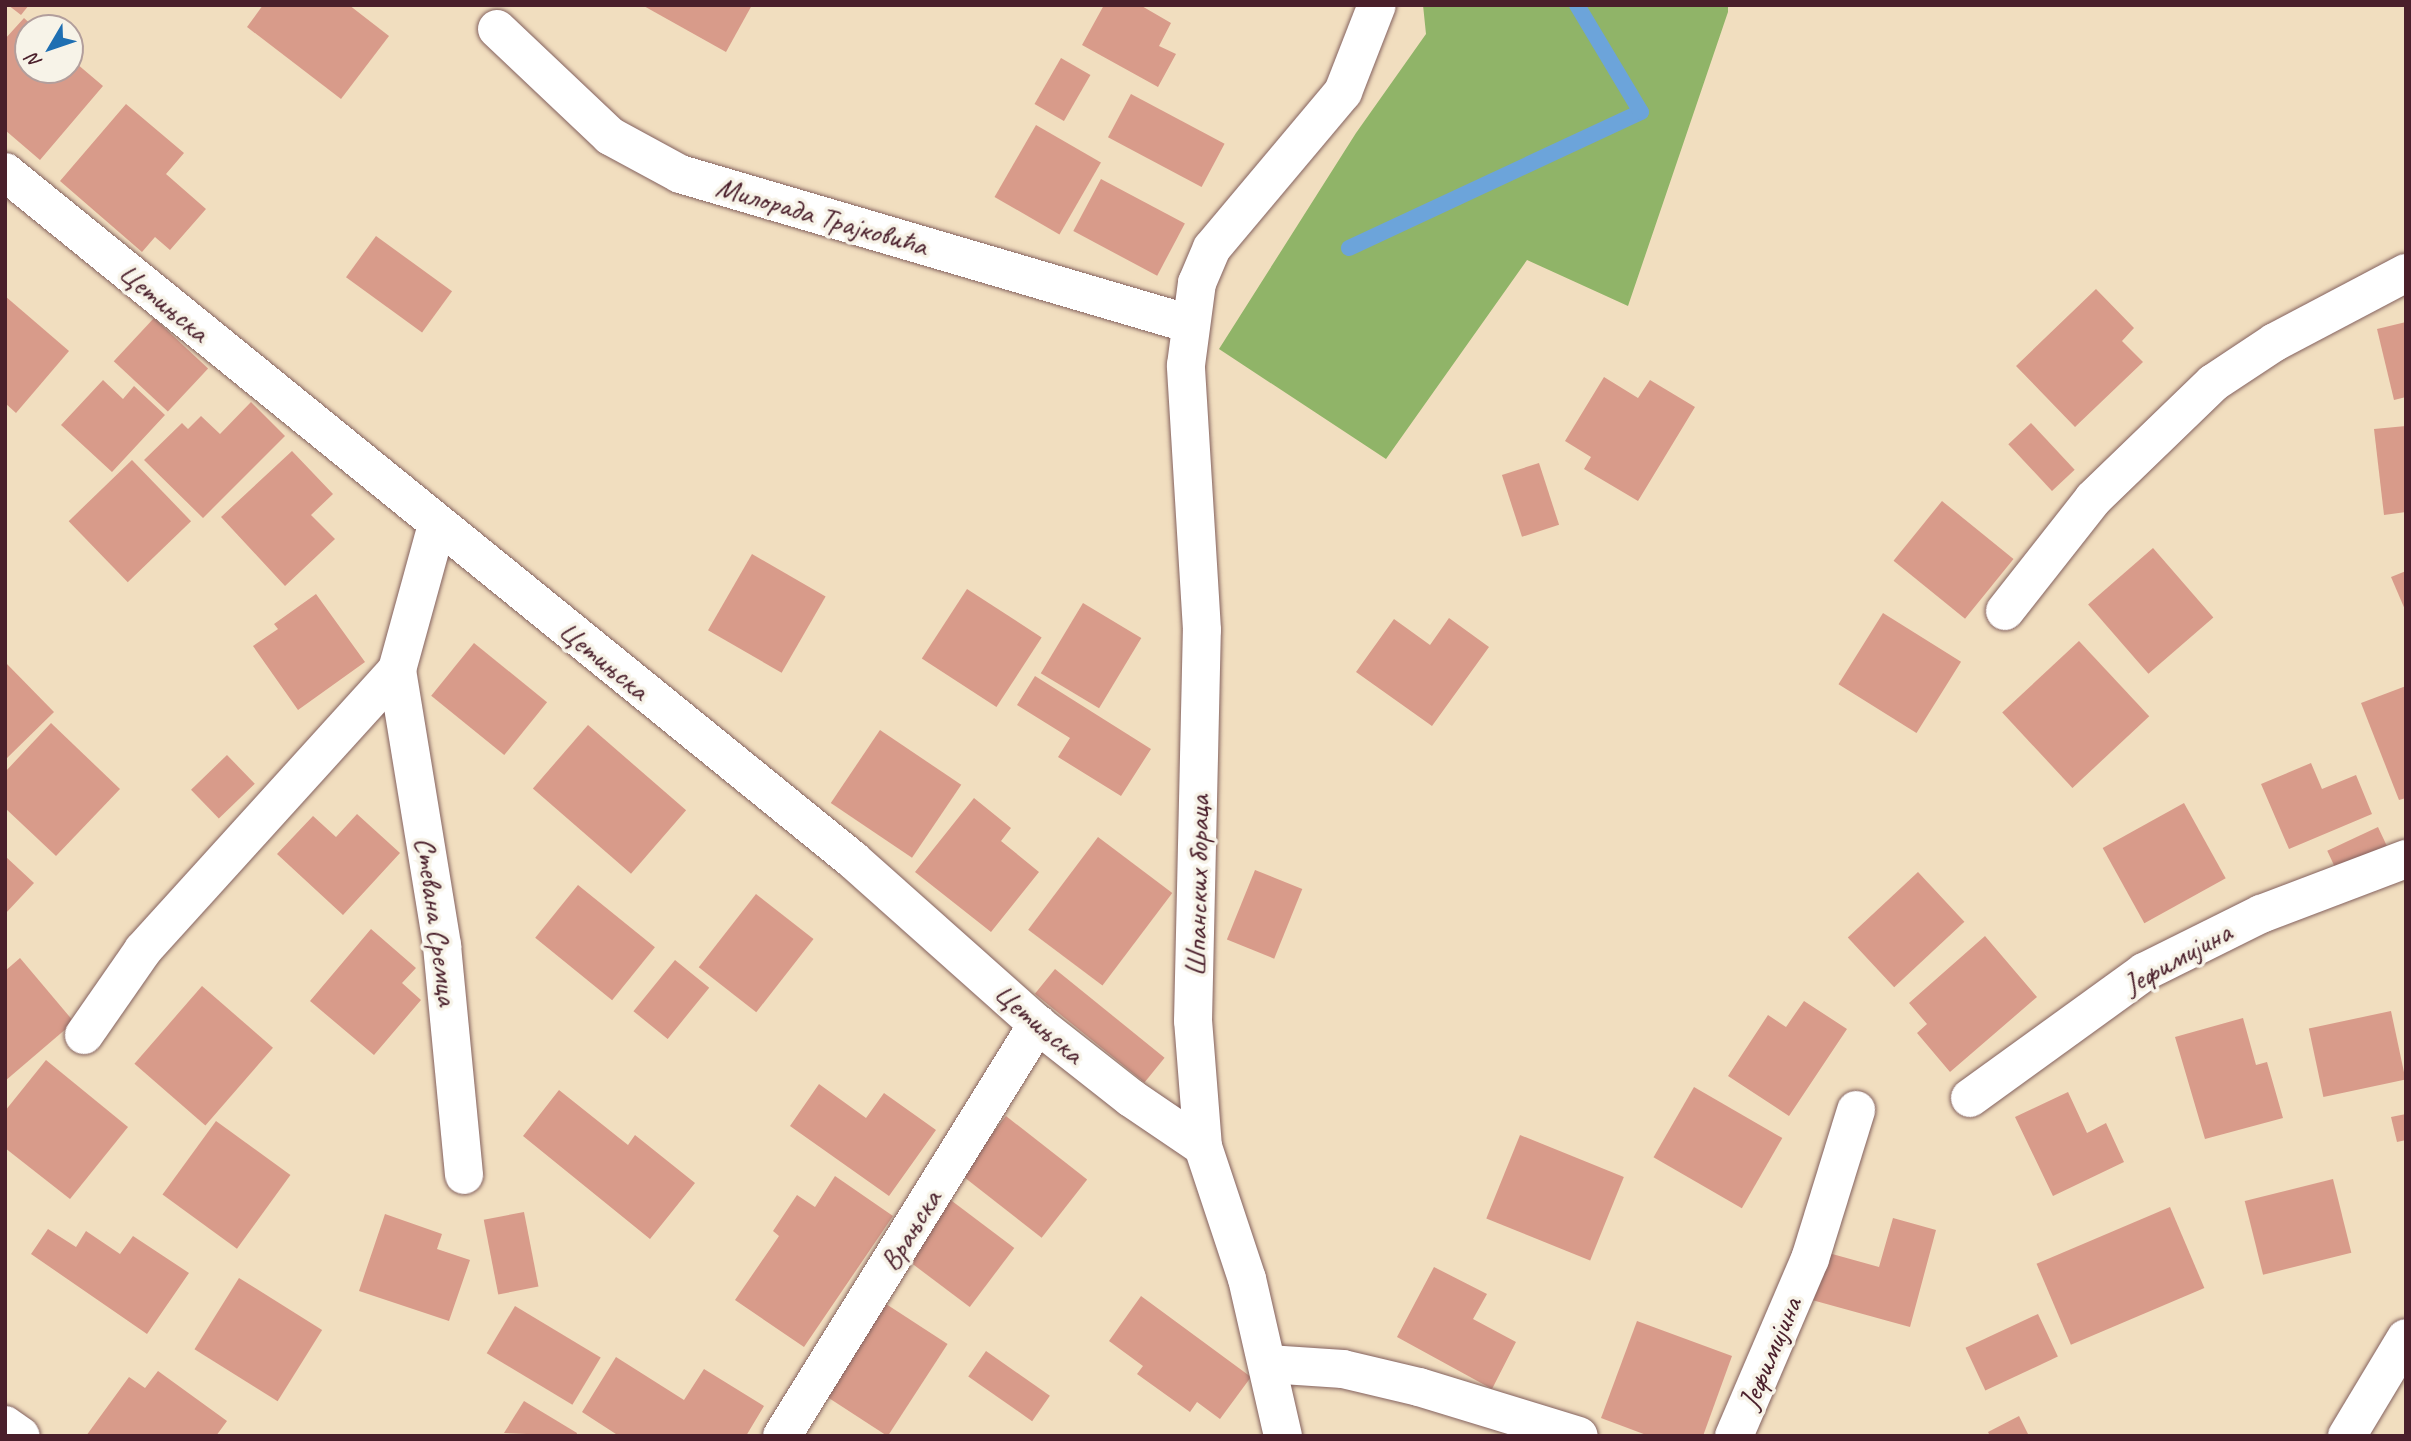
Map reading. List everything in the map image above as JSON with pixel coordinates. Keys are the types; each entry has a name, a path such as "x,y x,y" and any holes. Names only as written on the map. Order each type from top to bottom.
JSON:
{"street":[{"name":"Шпанских бораца","path":"1283,1436 1247,1279 1203,1147 1193,1021 1202,630 1189,450 1186,365 1197,283 1212,248 1343,92 1377,5"},
{"name":"Милорада Трајковића","path":"497,29 610,136 680,174 1190,324"},
{"name":"Цетињска","path":"5,172 852,860 1037,1024 1131,1098 1203,1147"},
{"path":"2006,611 2093,499 2213,383 2275,342 2406,273"},
{"name":"Стевана Сремца","path":"437,525 397,670 442,946 464,1175"},
{"name":"Стевана Сремца","path":"84,1035 143,950 397,670"},
{"name":"Јефимијина","path":"1970,1098 2066,1024 2144,972 2261,914 2406,859"},
{"name":"Врањска","path":"782,1436 1037,1024"},
{"name":"Јефимијина","path":"1734,1436 1810,1259 1856,1110"},
{"path":"2347,1436 2406,1338"},
{"path":"1268,1364 1343,1369 1419,1387 1579,1436"},
{"path":"5,1425 21,1436"}],"green space":[{"path":"1423,5 1728,5 1728,12 1628,306 1527,260 1386,459 1219,349 1356,133 1426,34"}],"building":[{"path":"8,5 29,5 20,14"},
{"path":"263,5 349,5 389,36 341,99 247,27"},
{"path":"642,5 752,5 726,52"},
{"path":"1104,5 1140,5 1171,23 1159,46 1176,54 1158,87 1082,45"},
{"path":"14,29 14,84 84,84 84,70 103,86 40,160 5,130 5,39"},
{"path":"1061,58 1090,75 1064,121 1034,104"},
{"path":"1131,94 1225,144 1202,187 1108,137"},
{"path":"126,104 184,153 166,174 206,209 170,250 155,237 142,252 60,181"},
{"path":"1036,125 1101,162 1059,234 994,197"},
{"path":"1101,179 1185,224 1157,276 1073,231"},
{"path":"376,236 452,291 422,333 346,277"},
{"path":"2096,289 2134,328 2122,341 2143,362 2075,427 2016,366"},
{"path":"5,296 69,351 16,413 5,403"},
{"path":"154,318 208,368 168,412 114,361"},
{"path":"2406,322 2406,397 2394,400 2377,329"},
{"path":"1604,377 1638,398 1650,380 1695,407 1638,501 1584,469 1591,457 1565,441"},
{"path":"103,380 123,399 134,386 165,415 112,472 61,425"},
{"path":"251,402 285,436 203,518 144,460 182,423 188,429 201,416 220,434"},
{"path":"2031,423 2075,470 2052,491 2008,444"},
{"path":"2406,426 2406,512 2384,515 2374,429"},
{"path":"292,451 333,494 311,515 335,539 285,586 221,517"},
{"path":"132,460 191,521 128,582 69,521"},
{"path":"1539,463 1559,525 1522,537 1502,475"},
{"path":"1942,501 2013,559 1965,619 1894,561"},
{"path":"2153,548 2213,617 2148,674 2088,604"},
{"path":"752,554 826,596 782,673 708,630"},
{"path":"2406,571 2406,612 2391,577"},
{"path":"967,589 1042,637 996,707 922,659"},
{"path":"316,594 365,662 298,710 253,646 278,629 274,624"},
{"path":"1083,603 1141,638 1099,708 1041,673"},
{"path":"1883,613 1961,662 1917,733 1838,684"},
{"path":"1449,618 1489,647 1432,726 1356,672 1394,619 1430,645"},
{"path":"2079,641 2149,716 2072,788 2002,713"},
{"path":"474,643 547,702 504,755 431,696"},
{"path":"5,662 54,712 5,760"},
{"path":"1035,676 1151,749 1121,796 1058,757 1070,738 1017,705"},
{"path":"2406,686 2406,798 2399,800 2361,703"},
{"path":"51,723 120,789 56,856 5,808 5,772"},
{"path":"588,725 686,810 631,874 533,788"},
{"path":"880,730 961,785 912,858 831,803"},
{"path":"227,755 255,784 219,819 191,790"},
{"path":"2311,763 2322,789 2356,775 2372,814 2289,849 2261,784"},
{"path":"974,798 1011,828 1001,841 1039,872 991,932 915,872"},
{"path":"2184,803 2226,878 2144,923 2103,848"},
{"path":"357,814 400,853 343,915 277,854 313,816 336,837"},
{"path":"2378,827 2390,853 2340,877 2327,851"},
{"path":"1098,837 1172,893 1102,986 1028,930"},
{"path":"5,856 34,883 5,914"},
{"path":"1255,870 1302,889 1274,959 1227,940"},
{"path":"1918,872 1964,922 1894,987 1848,937"},
{"path":"578,885 655,947 612,1000 535,938"},
{"path":"756,894 814,939 756,1012 699,967"},
{"path":"371,929 416,968 402,983 421,1000 374,1055 310,1001"},
{"path":"1985,936 2037,997 1950,1072 1917,1033 1927,1024 1909,1003"},
{"path":"20,958 74,1022 5,1081 5,971"},
{"path":"675,960 709,988 668,1039 633,1011"},
{"path":"1055,969 1165,1058 1144,1083 1035,994"},
{"path":"202,986 273,1048 205,1125 134,1064"},
{"path":"1804,1001 1847,1029 1789,1116 1728,1076 1768,1015 1786,1027"},
{"path":"2391,1011 2406,1079 2323,1097 2309,1028"},
{"path":"2243,1018 2256,1065 2267,1062 2283,1118 2205,1139 2175,1037"},
{"path":"46,1060 128,1127 70,1199 5,1148 5,1111"},
{"path":"819,1084 866,1118 884,1093 936,1130 889,1196 790,1126"},
{"path":"1694,1087 1782,1138 1742,1208 1654,1157"},
{"path":"559,1090 628,1145 635,1135 695,1183 650,1239 523,1136"},
{"path":"2068,1092 2087,1133 2106,1123 2124,1162 2053,1196 2015,1117"},
{"path":"2406,1114 2406,1140 2397,1142 2391,1117"},
{"path":"1006,1116 1087,1179 1042,1238 960,1174"},
{"path":"216,1121 290,1175 237,1249 163,1195"},
{"path":"1520,1135 1624,1177 1590,1260 1486,1218"},
{"path":"835,1176 893,1216 804,1347 735,1300 779,1236 773,1231 797,1195 815,1207"},
{"path":"2333,1179 2351,1253 2263,1275 2245,1201"},
{"path":"948,1198 1014,1248 970,1307 903,1257"},
{"path":"2170,1207 2204,1288 2071,1345 2037,1264"},
{"path":"524,1212 539,1287 498,1294 484,1220"},
{"path":"385,1214 442,1234 437,1249 470,1260 449,1321 359,1291"},
{"path":"1893,1218 1936,1230 1910,1327 1812,1300 1825,1252 1879,1267"},
{"path":"48,1229 76,1247 86,1231 120,1254 133,1236 189,1273 147,1334 31,1254"},
{"path":"1434,1267 1487,1294 1473,1319 1516,1342 1492,1389 1397,1337"},
{"path":"239,1278 322,1330 278,1401 194,1349"},
{"path":"1141,1296 1251,1377 1220,1419 1197,1402 1190,1412 1137,1374 1143,1366 1109,1341"},
{"path":"883,1302 948,1344 888,1436 823,1394"},
{"path":"515,1306 601,1358 572,1405 487,1353"},
{"path":"2038,1314 2058,1357 1985,1390 1965,1348"},
{"path":"1637,1321 1732,1356 1703,1436 1649,1436 1601,1418"},
{"path":"986,1351 1050,1396 1032,1421 968,1376"},
{"path":"616,1357 684,1400 704,1369 764,1406 746,1436 619,1436 582,1412"},
{"path":"158,1371 227,1421 216,1436 86,1436 129,1377 145,1388"},
{"path":"524,1401 577,1433 576,1436 504,1433"},
{"path":"2019,1416 2029,1436 1990,1436 1988,1432"}],"waterway":[{"path":"1349,248 1641,112 1577,5"}]}
